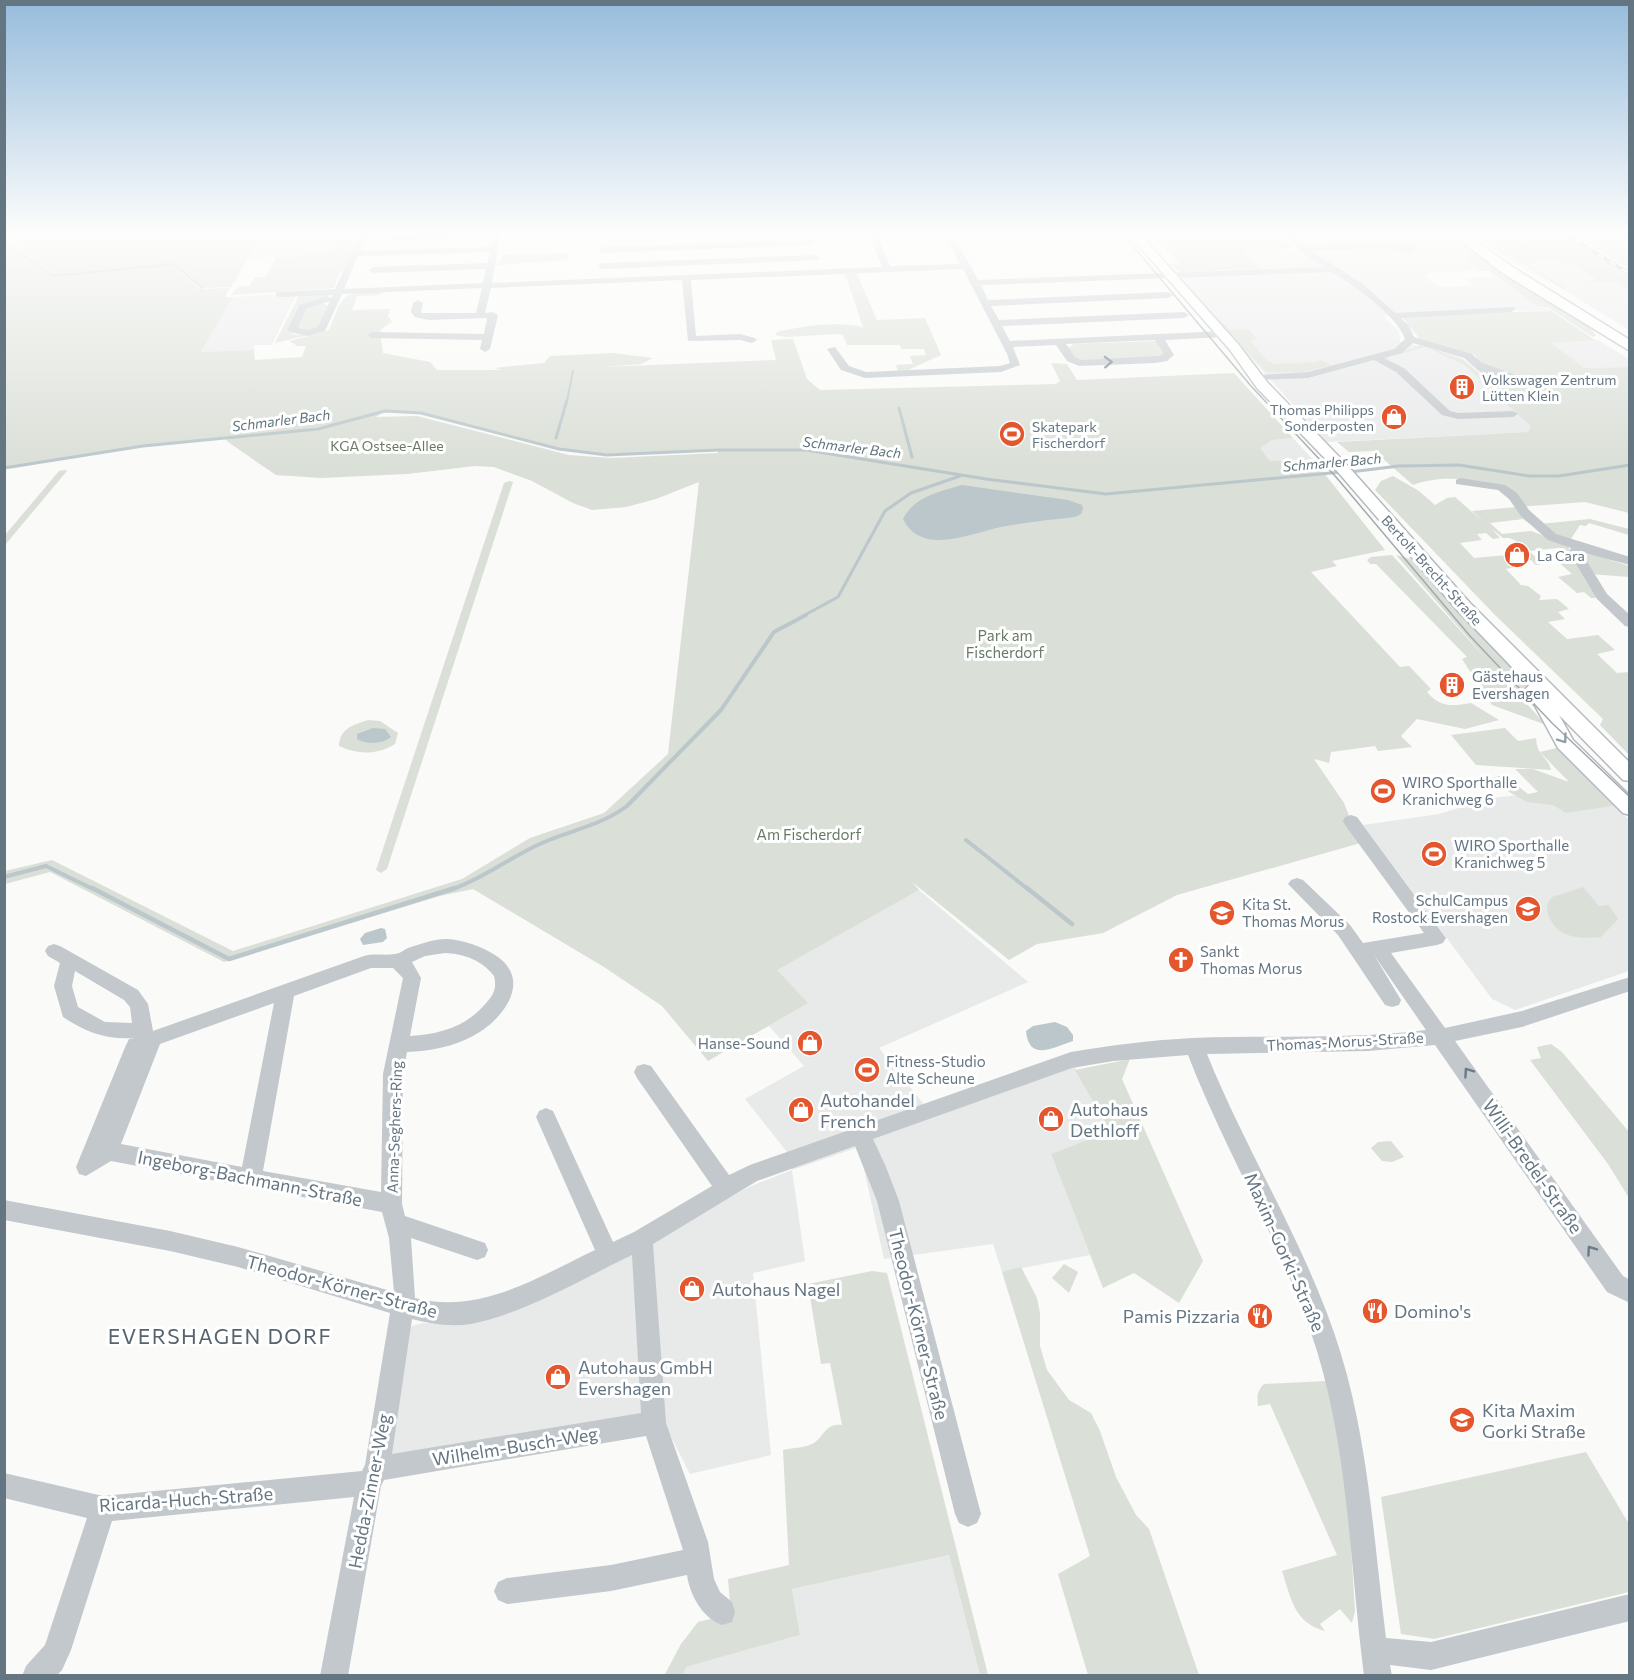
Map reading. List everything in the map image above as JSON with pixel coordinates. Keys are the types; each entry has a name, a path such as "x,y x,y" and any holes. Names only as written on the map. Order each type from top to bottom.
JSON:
{"highway":[{"path":"1571,310 1629,347"},
{"path":"1587,310 1629,337"}],"main road":[{"name":"Bertolt-Brecht-Straße","path":"1199,310 1259,378 1269,385 1278,400 1345,471 1437,577 1524,670 1629,775"},
{"name":"Bertolt-Brecht-Straße","path":"1524,670 1565,744 1629,808"}],"street":[{"path":"301,310 292,330 308,333 322,328 330,310"},
{"path":"416,310 424,317 493,315 485,349"},
{"path":"480,316 481,310"},
{"path":"689,310 691,339 740,337 752,340"},
{"path":"832,349 845,368 865,375 1009,368 1016,362 989,310"},
{"path":"1259,378 1308,375 1398,351 1407,345 1410,339 1406,328 1387,310"},
{"path":"1393,316 1487,310"},
{"path":"995,323 1184,315"},
{"path":"1007,344 1221,334"},
{"path":"372,335 488,337"},
{"path":"1059,342 1075,361 1121,362 1167,358 1168,351 1159,338"},
{"path":"1410,339 1468,356 1477,364"},
{"path":"1375,357 1400,370 1449,415 1513,414"},
{"path":"1460,482 1501,487 1513,496 1525,513 1552,537 1629,561"},
{"path":"1578,546 1575,552 1602,596 1629,623"},
{"path":"1350,821 1437,938 1359,951"},
{"path":"1297,884 1344,930 1392,1000"},
{"path":"54,951 130,995 139,1004 148,1036 108,1151 86,1167 136,1045 148,1036 370,962 398,961 424,948 455,946 470,949 496,965 503,976 506,987 497,1003 485,1017 454,1037 431,1043 399,1045"},
{"name":"Willi-Bredel-Straße","path":"1378,948 1615,1284 1629,1292"},
{"name":"Anna-Seghers-Ring","path":"398,961 410,970 412,978 393,1074 394,1213 405,1284 403,1306"},
{"path":"71,962 64,971 62,981 70,1012 90,1026 106,1032 148,1036"},
{"name":"Thomas-Morus-Straße","path":"1197,1046 1445,1040 1629,984"},
{"path":"251,1177 286,991"},
{"name":"Maxim-Gorki-Straße","path":"1197,1046 1202,1068 1223,1117 1310,1297 1329,1352 1352,1462 1376,1663 1431,1656 1629,1606"},
{"name":"Theodor-Körner-Straße","path":"4,1210 170,1241 238,1257 403,1306 456,1314 490,1309 642,1239 726,1188 764,1169 1071,1060 1131,1049 1197,1046"},
{"path":"644,1072 726,1188"},
{"path":"546,1117 608,1255"},
{"name":"Theodor-Körner-Straße","path":"861,1136 888,1201 968,1514"},
{"name":"Ingeborg-Bachmann-Straße","path":"108,1151 251,1177 394,1213 477,1250"},
{"path":"642,1239 654,1423 695,1542 701,1582 711,1601 722,1612"},
{"name":"Hedda-Zinner-Weg","path":"334,1676 403,1306"},
{"name":"Wilhelm-Busch-Weg","path":"373,1476 654,1423"},
{"name":"Ricarda-Huch-Straße","path":"4,1485 103,1509 373,1476"},
{"path":"36,1676 52,1660 57,1650 103,1509"},
{"path":"507,1591 611,1578 698,1560"}],"shaded area":[{"path":"225,310 289,310 272,345 254,345 254,350 201,352"},
{"path":"1208,310 1485,310 1383,316 1399,331 1400,342 1425,347 1464,365 1532,426 1528,432 1327,442"},
{"path":"1597,310 1629,310 1629,330"},
{"path":"1598,340 1629,359 1629,367 1584,368 1549,343"},
{"path":"1293,438 1316,463 1287,465 1271,462 1259,448 1272,440"},
{"path":"962,485 1068,500 1082,505 1083,509 1081,514 1075,517 1010,525 948,540 922,537 911,530 903,519 908,511 921,500"},
{"path":"373,728 385,729 391,737 375,743 357,739 357,734"},
{"name":"SchulCampus Rostock Evershagen","path":"1596,788 1629,820 1629,971 1515,1010 1492,999 1363,825 1439,814 1472,804 1469,800"},
{"path":"919,890 1028,982 879,1048 930,1112 1071,1060 1110,1131 1051,1154 1090,1255 1002,1272 993,1244 884,1259 859,1147 792,1170 787,1152 745,1099 804,1066 769,1026 807,1003 776,970"},
{"path":"385,929 387,938 383,942 363,945 360,939 365,933"},
{"path":"1055,1022 1067,1027 1073,1035 1073,1041 1050,1049 1037,1050 1032,1047 1026,1031 1033,1026"},
{"path":"792,1170 805,1261 753,1273 771,1455 690,1474 661,1417 394,1461 389,1452 406,1333 412,1326 423,1323 441,1323"},
{"path":"949,1555 980,1675 683,1676 686,1667 800,1635 792,1589"}],"green space":[{"path":"4,310 225,310 201,352 254,350 255,360 302,357 306,346 297,346 290,341 329,330 337,310 390,310 388,316 392,322 381,329 380,334 383,353 430,362 437,370 502,370 494,368 544,363 550,356 613,353 653,358 641,364 601,367 776,360 771,340 793,339 807,379 820,390 1056,384 1060,381 1051,363 1067,364 1077,380 1234,373 1293,438 1272,440 1260,448 1270,461 1284,461 1288,465 1316,463 1385,550 1332,561 1337,566 1311,572 1400,667 1409,666 1431,689 1427,692 1437,701 1447,705 1471,703 1499,720 1465,729 1417,719 1401,736 1412,747 1378,751 1375,746 1331,752 1329,763 1314,759 1344,803 1351,821 1364,842 1177,895 1103,933 1037,944 1009,960 912,882 919,890 777,970 808,1003 708,1061 662,1006 604,967 473,889 440,896 224,962 50,872 5,884 5,871 52,860 233,951 462,879 530,838 604,813 668,754 699,482 656,499 626,507 592,510 573,503 532,481 494,467 475,466 407,474 321,478 276,475 224,437 143,446 5,468","holes":["385,411 421,413 559,449 607,455 718,450 718,453 611,458 569,455 417,416 376,417"]},
{"path":"292,310 296,310 287,331 295,335 308,335 275,343"},
{"path":"305,310 327,310 319,328 305,331 297,329"},
{"path":"857,310 873,310 877,320 925,318 941,355 906,371 898,372 896,365 913,364 910,356 926,355 924,349 901,349 900,345 847,345 843,335 835,334 786,337 775,335 777,332 820,325 842,324 863,327"},
{"path":"1553,310 1566,310 1575,316 1588,325 1596,336 1593,337"},
{"path":"1552,311 1595,340 1551,343 1584,368 1629,367 1629,513 1585,502 1518,507 1533,524 1523,519 1490,523 1502,534 1531,531 1567,544 1570,551 1562,552 1558,548 1529,551 1543,564 1536,565 1531,560 1527,561 1513,548 1519,547 1514,542 1517,541 1503,538 1492,529 1500,538 1493,539 1486,533 1477,534 1482,540 1460,543 1474,558 1507,555 1522,566 1506,569 1521,585 1528,586 1541,596 1539,600 1557,599 1569,609 1558,612 1565,619 1548,622 1567,639 1598,635 1615,650 1597,654 1617,673 1629,672 1629,755 1600,725 1603,719 1495,615 1375,490 1381,481 1393,476 1419,491 1435,505 1447,498 1455,497 1487,525 1472,511 1517,507 1504,486 1447,479 1413,485 1374,451 1349,452 1337,442 1528,432 1531,426 1464,365 1425,347 1388,357 1389,359 1384,358 1421,345 1463,359 1484,377 1493,381 1514,383 1518,380 1516,376 1479,361 1475,355 1420,339 1402,317"},
{"path":"1213,314 1230,330 1248,329 1257,339 1250,340 1267,361 1276,364 1321,360 1331,365 1303,372 1266,372"},
{"path":"1157,341 1166,352 1164,357 1087,362 1077,359 1066,347 1073,346 1072,344"},
{"path":"59,471 67,471 5,545 5,535"},
{"path":"513,482 387,869 381,873 376,870 504,483"},
{"path":"1590,519 1629,529 1629,535 1589,523 1586,526 1580,525 1569,542 1556,537 1540,524"},
{"path":"1572,554 1597,598 1591,598 1584,592 1577,593 1558,577 1572,574 1556,560 1569,558 1566,555"},
{"path":"1592,554 1629,566 1629,577 1590,574 1580,555"},
{"path":"1392,555 1546,725 1492,705 1462,659 1467,657 1376,564 1370,564 1367,560 1371,557"},
{"path":"1396,555 1418,564 1530,687 1542,715 1495,669"},
{"path":"368,720 380,721 398,733 395,744 375,752 353,751 339,746 345,731"},
{"path":"1505,728 1518,741 1536,738 1538,749 1551,770 1476,765 1451,735"},
{"path":"1561,747 1618,805 1566,813 1553,805 1527,802 1486,779 1504,775 1528,794 1538,792 1515,769 1533,769 1569,782 1540,752"},
{"path":"1583,887 1599,906 1609,905 1618,919 1601,937 1587,938 1566,934 1554,926 1547,911 1552,897"},
{"path":"1551,1044 1562,1052 1629,1132 1629,1198 1608,1164 1530,1060 1541,1058 1537,1047"},
{"path":"1130,1059 1122,1079 1203,1261 1179,1303 1134,1273 1103,1288 1051,1154 1110,1131 1075,1070"},
{"path":"1391,1141 1404,1157 1392,1162 1382,1161 1371,1148 1378,1142"},
{"path":"1064,1264 1078,1272 1069,1293 1052,1278"},
{"path":"1021,1267 1037,1298 1040,1313 1040,1346 1047,1370 1069,1400 1091,1413 1100,1431 1116,1477 1136,1515 1149,1529 1199,1675 1088,1675 1058,1574 1090,1556 1002,1272"},
{"path":"872,1271 887,1273 988,1675 980,1675 949,1555 792,1589 800,1635 686,1667 683,1675 664,1676 681,1644 698,1622 731,1614 728,1579 789,1565 783,1450 812,1444 828,1428 842,1425 830,1363 821,1364 808,1284"},
{"path":"1327,1381 1343,1466 1355,1611 1352,1623 1340,1609 1320,1624 1325,1631 1306,1622 1300,1616 1291,1600 1282,1571 1337,1555 1270,1404 1258,1406 1258,1399 1259,1391 1264,1384"},
{"path":"1586,1452 1629,1524 1629,1592 1434,1639 1401,1634 1381,1497"}],"waterway":[{"path":"567,401 573,371"},
{"path":"556,438 567,400"},
{"path":"899,408 912,457"},
{"name":"Schmarler Bach","path":"4,468 143,446 318,429 385,411 421,413 559,449 607,455 718,450 806,450 986,479 1106,494 1342,472"},
{"name":"Schmarler Bach","path":"1350,472 1399,466 1459,465 1529,476 1559,476 1630,465"},
{"path":"803,616 838,597 885,511 911,493 960,476"},
{"path":"454,888 553,838 596,823 627,806 721,710 774,632 806,615"},
{"path":"966,840 1029,890"},
{"path":"4,877 46,866 95,890"},
{"path":"92,888 229,959 454,888"},
{"path":"450,890 454,888"},
{"path":"1027,888 1072,924"}],"tram line":[{"path":"1187,310 1251,386 1336,477 1470,636 1552,723 1630,797"}],"place":[{"name":"Volkswagen Zentrum Lütten Klein","path":"1462,387"},
{"name":"Thomas Philipps Sonderposten","path":"1394,417"},
{"name":"Skatepark Fischerdorf","path":"1012,434"},
{"name":"La Cara","path":"1517,555"},
{"name":"Gästehaus Evershagen","path":"1452,685"},
{"name":"WIRO Sporthalle Kranichweg 6","path":"1383,791"},
{"name":"WIRO Sporthalle Kranichweg 5","path":"1434,854"},
{"name":"SchulCampus Rostock Evershagen","path":"1528,909"},
{"name":"Kita St. Thomas Morus","path":"1222,913"},
{"name":"Sankt Thomas Morus","path":"1181,960"},
{"name":"Hanse-Sound","path":"810,1043"},
{"name":"Fitness-Studio Alte Scheune","path":"867,1070"},
{"name":"Autohandel French","path":"801,1110"},
{"name":"Autohaus Dethloff","path":"1051,1119"},
{"name":"Autohaus Nagel","path":"692,1289"},
{"name":"Domino's","path":"1375,1311"},
{"name":"Pamis Pizzaria","path":"1260,1316"},
{"name":"Autohaus GmbH Evershagen","path":"558,1377"},
{"name":"Kita Maxim Gorki Straße","path":"1462,1420"}],"district":[{"name":"EVERSHAGEN DORF","path":"220,1335"}],"park label":[{"name":"KGA Ostsee-Allee","path":"387,445"},
{"name":"Park am Fischerdorf","path":"1005,644"},
{"name":"Am Fischerdorf","path":"809,834"}]}
